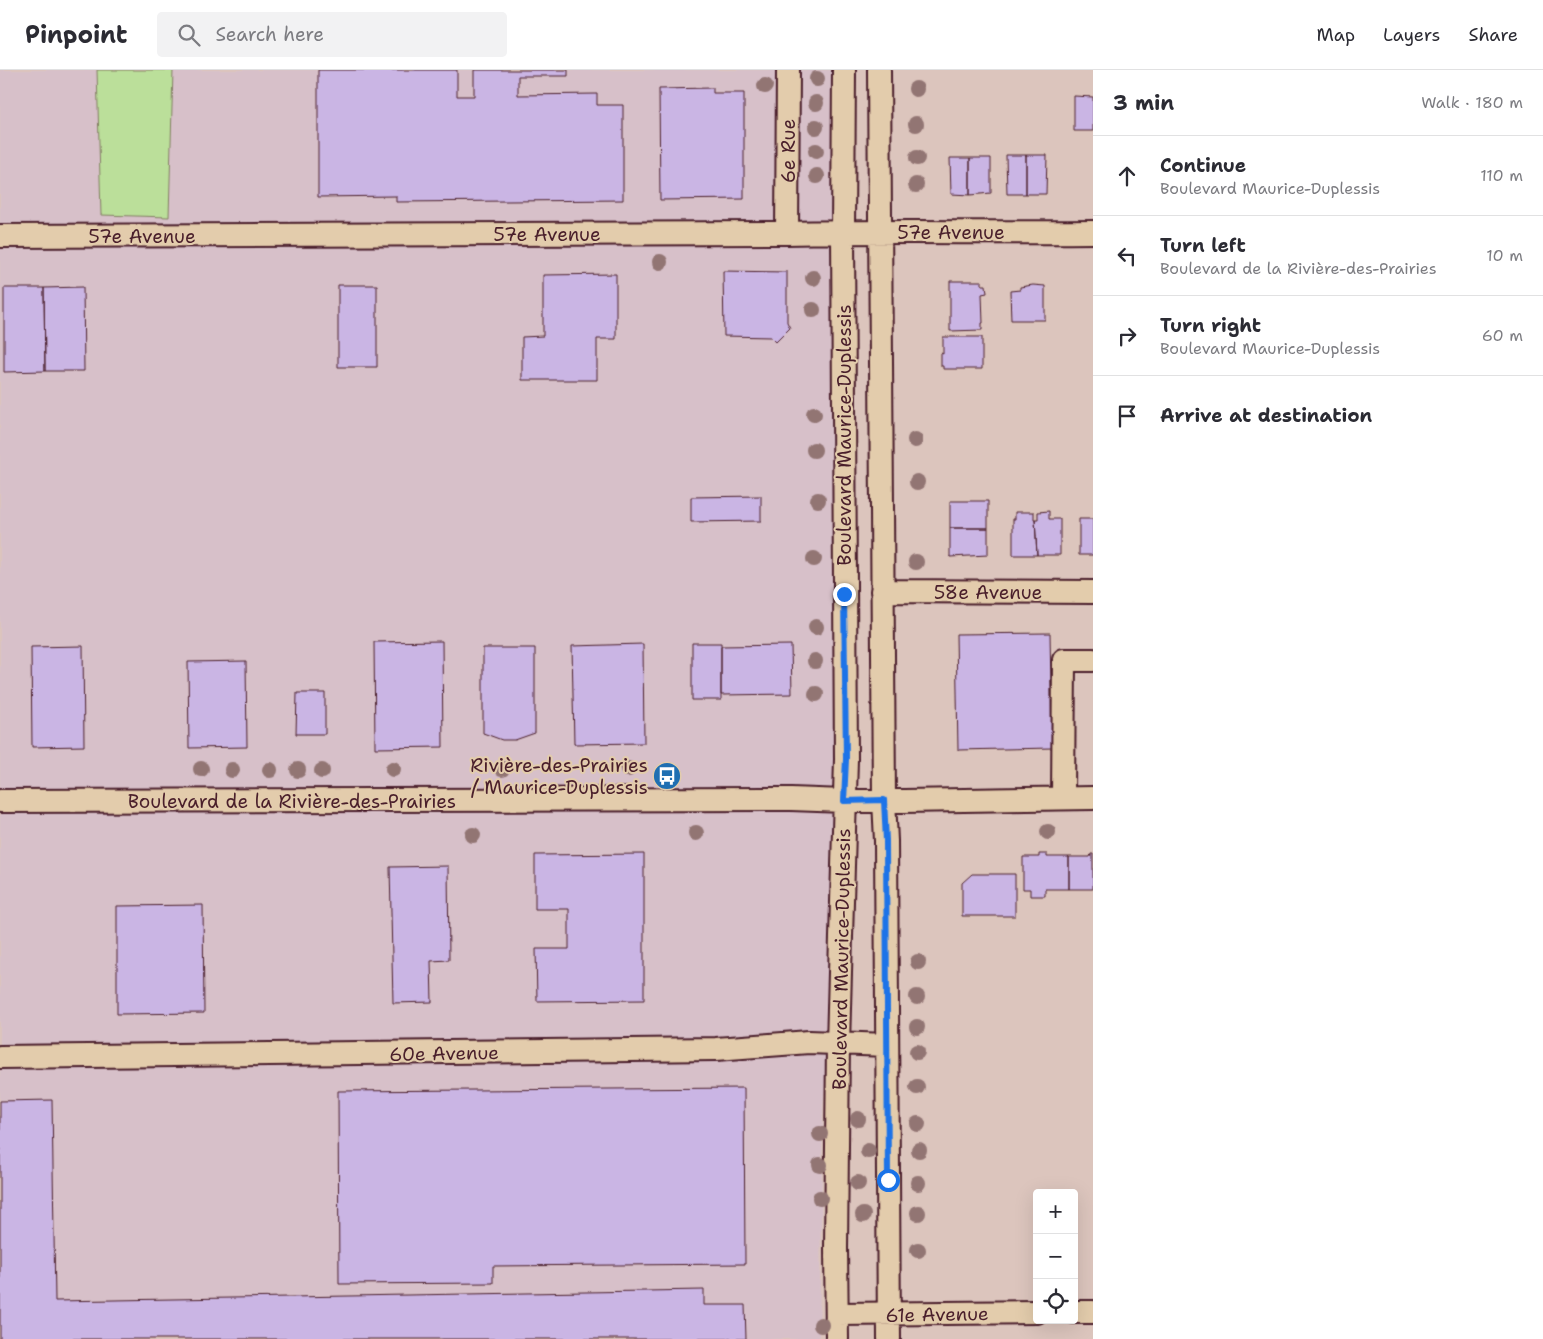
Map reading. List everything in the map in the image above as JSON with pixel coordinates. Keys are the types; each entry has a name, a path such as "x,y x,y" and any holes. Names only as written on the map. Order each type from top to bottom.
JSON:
{"street":[{"name":"6e Rue","path":"787,233 788,70"},
{"name":"Boulevard Maurice-Duplessis","path":"837,1339 838,1044 846,759 844,70"},
{"name":"Boulevard Maurice-Duplessis","path":"879,70 889,1339"},
{"name":"57e Avenue","path":"0,236 879,231 927,233 1093,232"},
{"name":"58e Avenue","path":"882,591 1093,592"},
{"path":"1063,798 1064,660 1093,660"},
{"name":"Boulevard de la Rivière-des-Prairies","path":"0,802 791,799 844,801 1093,798"},
{"name":"60e Avenue","path":"0,1057 648,1050 746,1048 809,1042 887,1045"},
{"name":"61e Avenue","path":"837,1314 1033,1312"},
{"path":"1078,1312 1093,1312"}],"shaded area":[{"path":"0,70 844,70 838,806 831,1013 823,1107 819,1339 0,1339"}],"green space":[{"path":"97,70 173,70 169,217 101,215"}],"building":[{"path":"318,70 457,70 457,96 474,96 474,70 568,70 568,76 518,76 518,95 597,94 597,105 623,105 623,200 396,202 396,196 318,197"},
{"path":"713,88 713,93 744,93 744,199 660,200 659,89"},
{"path":"1074,96 1093,97 1093,131 1074,131"},
{"path":"1006,155 1026,155 1026,194 1007,194"},
{"path":"1026,155 1047,155 1046,194 1026,194"},
{"path":"950,158 970,158 970,195 951,194"},
{"path":"970,158 991,158 991,193 970,195"},
{"path":"723,271 787,272 787,322 790,328 776,342 771,337 724,336"},
{"path":"616,274 616,339 597,339 597,380 522,380 522,337 543,336 543,275"},
{"path":"950,281 982,281 982,285 986,285 987,293 982,294 982,330 950,331"},
{"path":"338,285 377,285 377,367 338,367"},
{"path":"1045,286 1045,320 1011,320 1010,291 1020,290 1020,287"},
{"path":"83,287 84,371 45,371 44,288"},
{"path":"4,288 44,288 45,371 4,372"},
{"path":"943,337 982,337 982,369 943,369 943,366 941,366 941,353 943,354"},
{"path":"761,496 761,521 691,522 691,497"},
{"path":"950,501 988,501 988,528 950,528"},
{"path":"1049,511 1049,519 1060,519 1060,555 1037,555 1035,519 1038,519 1038,512"},
{"path":"1015,512 1034,512 1037,555 1013,555 1013,519 1015,519"},
{"path":"1079,519 1093,519 1093,555 1079,555"},
{"path":"950,528 988,528 988,555 950,557"},
{"path":"1050,633 1052,748 958,750 956,634"},
{"path":"442,641 443,747 375,748 374,642"},
{"path":"692,643 721,643 721,700 692,700"},
{"path":"643,644 644,743 574,744 572,646"},
{"path":"791,645 792,694 721,695 721,646"},
{"path":"83,646 84,746 32,747 31,647"},
{"path":"483,648 535,648 535,733 515,740 502,740 483,733"},
{"path":"246,661 247,747 189,748 188,662"},
{"path":"297,693 325,693 325,734 296,734"},
{"path":"644,854 644,1000 537,1001 536,949 569,949 569,909 535,909 535,855"},
{"path":"1039,854 1047,854 1047,857 1069,857 1069,889 1045,889 1045,896 1030,896 1030,889 1023,889 1023,857 1039,857"},
{"path":"1093,854 1093,889 1069,889 1069,857 1090,857"},
{"path":"448,866 449,960 431,961 432,1002 393,1003 390,867"},
{"path":"972,874 1015,874 1015,916 962,916 962,883"},
{"path":"203,905 204,1013 117,1014 117,906"},
{"path":"744,1088 745,1264 493,1266 493,1283 339,1284 338,1091"},
{"path":"52,1100 55,1301 704,1290 704,1305 745,1305 746,1339 0,1339 0,1101"}],"place":[{"name":"Rivière-des-Prairies / Maurice-Duplessis","path":"667,776"}],"route":[{"path":"844,594 846,759 844,801 884,800 886,841 888,1180"}]}
